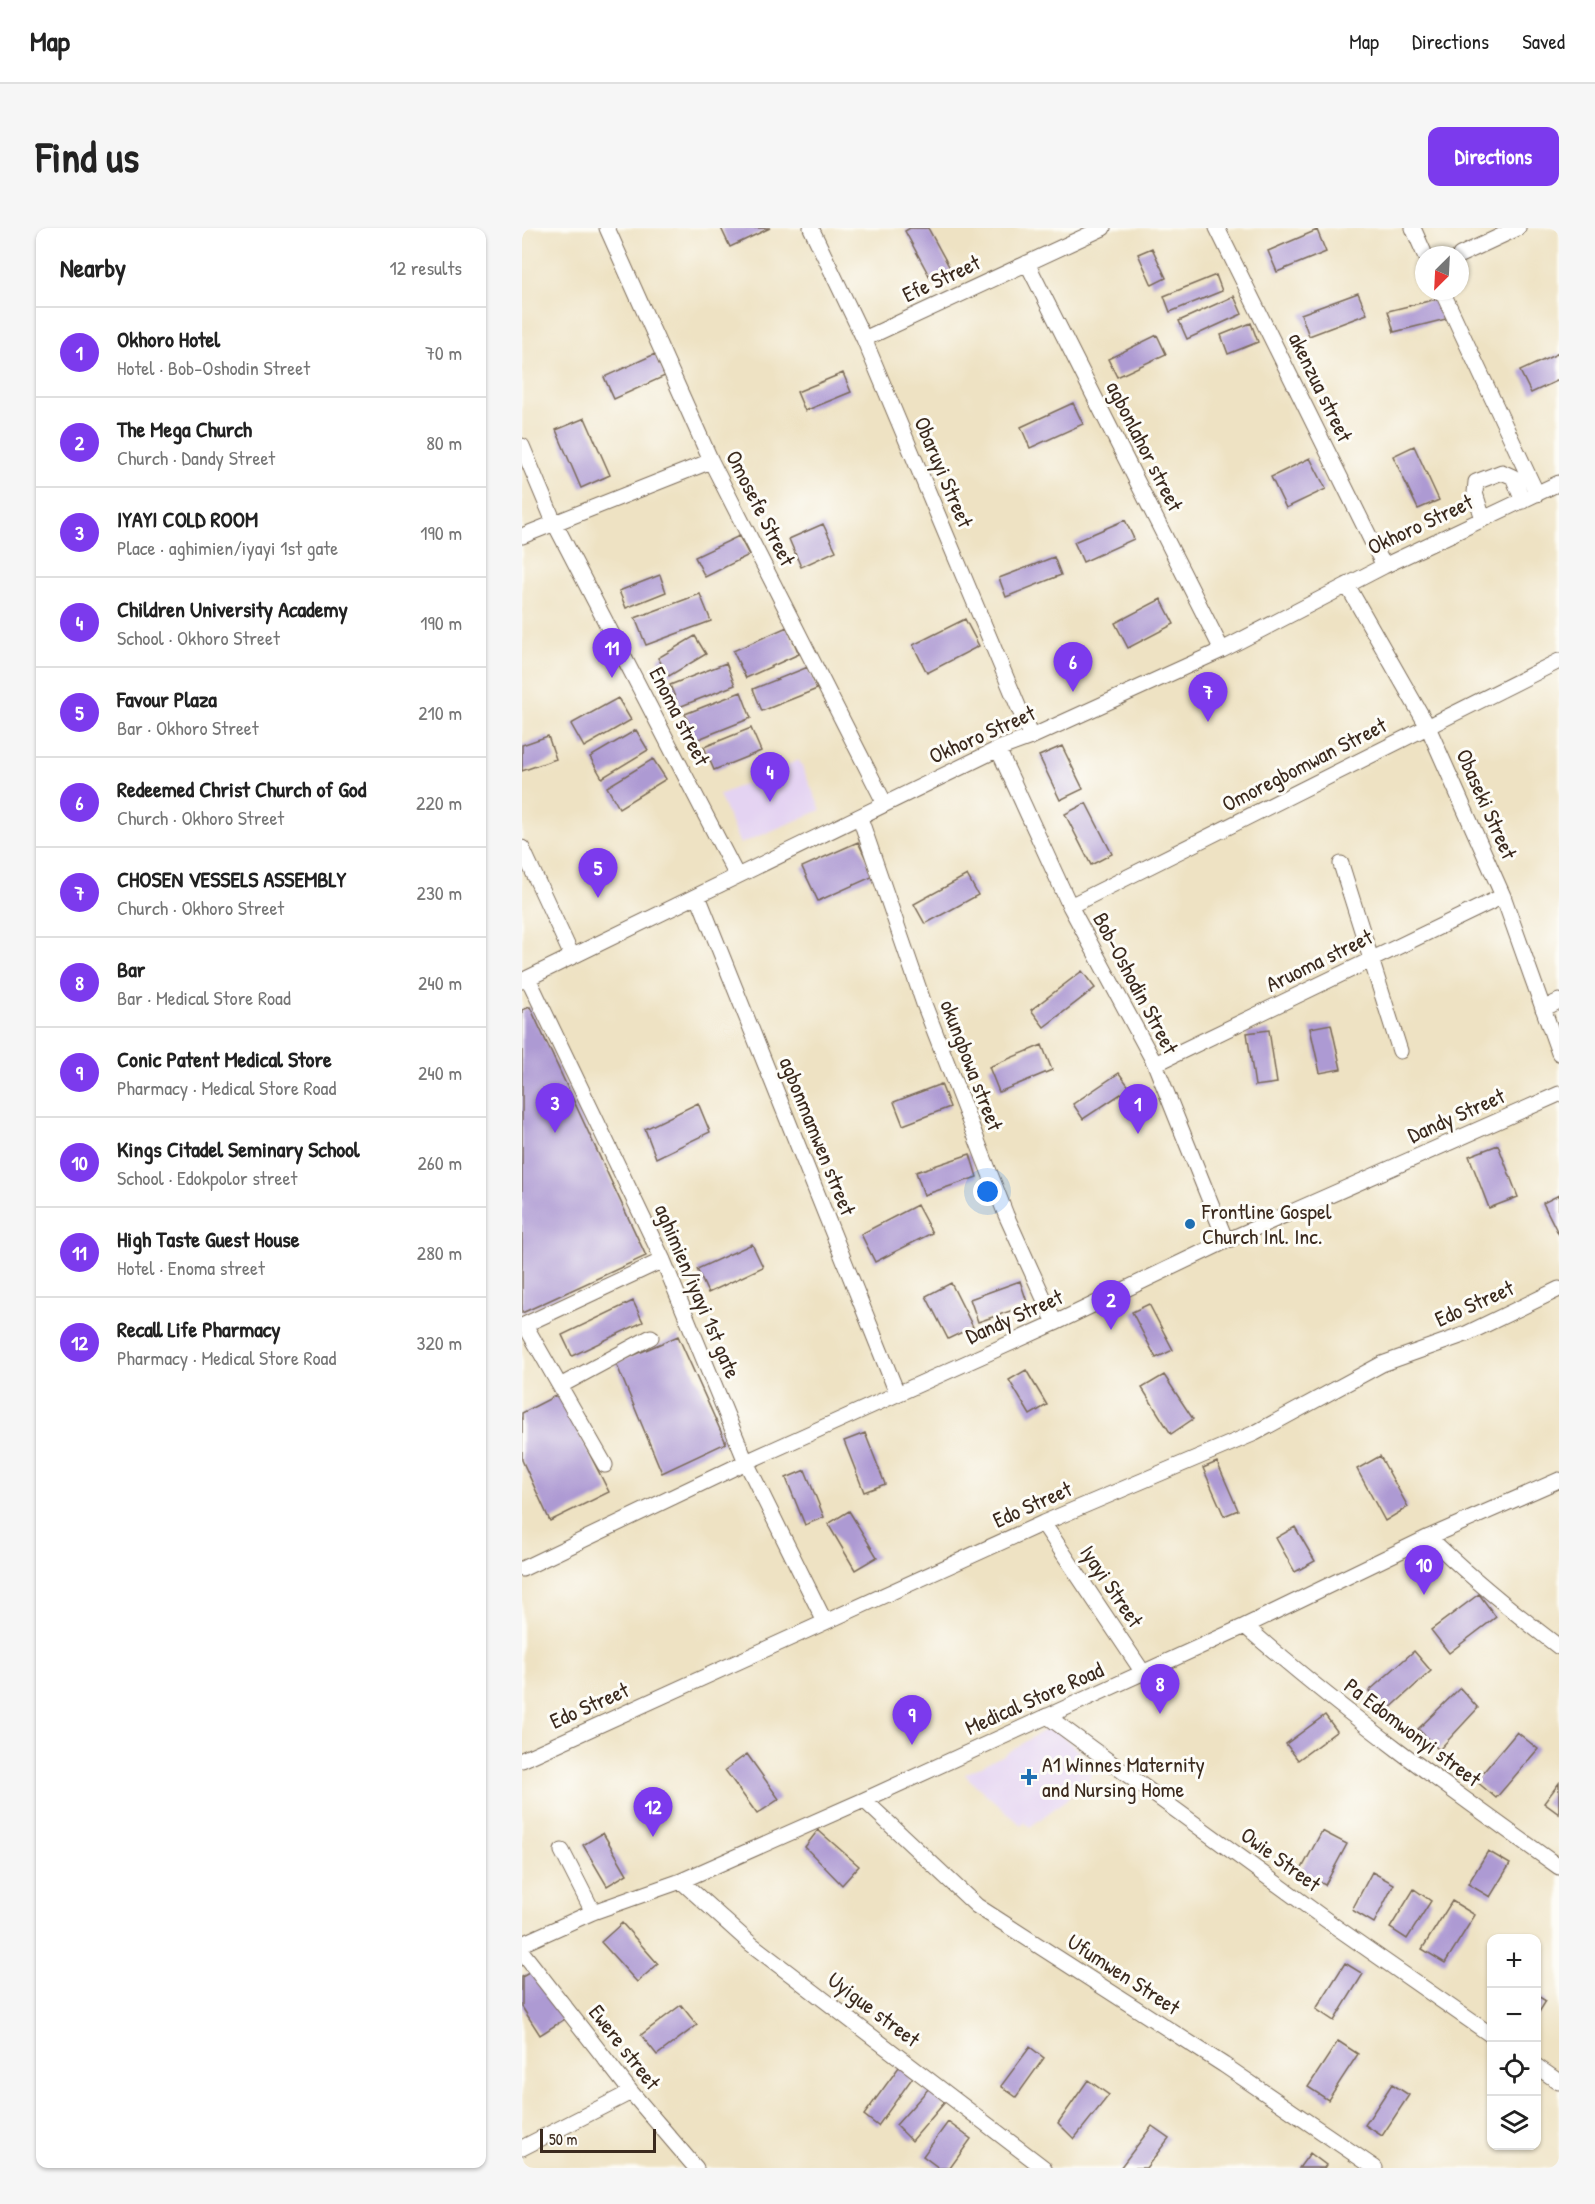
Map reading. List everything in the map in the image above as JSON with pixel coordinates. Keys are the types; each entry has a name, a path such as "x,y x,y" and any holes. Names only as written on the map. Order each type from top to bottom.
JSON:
{"street":[{"name":"Omosefe Street","path":"607,228 711,461 885,804"},
{"name":"Obaruyi Street","path":"811,228 864,339 1031,737"},
{"name":"Efe Street","path":"864,339 1027,263 1076,234 1104,228"},
{"name":"akenzua street","path":"1217,228 1384,566"},
{"path":"1413,228 1421,246"},
{"path":"1469,251 1518,228"},
{"name":"agbonlahor street","path":"1027,263 1222,650"},
{"path":"1446,300 1530,497"},
{"name":"Enoma street","path":"522,446 554,522 737,876"},
{"path":"522,536 711,461"},
{"path":"1483,519 1475,494 1476,482 1490,475 1502,472 1512,477 1530,497"},
{"name":"Okhoro Street","path":"525,980 998,749 1031,737 1222,650 1384,566 1559,483"},
{"name":"Obaseki Street","path":"1347,585 1428,727 1503,896 1559,1053"},
{"name":"Omoregbomwan Street","path":"1070,906 1428,727 1557,666"},
{"name":"Bob-Oshodin Street","path":"998,749 1070,906 1155,1064 1226,1241"},
{"name":"okungbowa street","path":"860,818 933,1026 1006,1215 1055,1323"},
{"path":"522,848 572,956"},
{"path":"1341,864 1400,1051"},
{"name":"agbonmamwen street","path":"698,896 897,1393"},
{"name":"Aruoma street","path":"1155,1064 1503,896"},
{"name":"aghimien/iyayi 1st gate","path":"525,980 663,1260 746,1462 825,1622"},
{"path":"1543,1009 1559,1001"},
{"name":"Dandy Street","path":"522,1569 746,1462 1055,1323 1226,1241 1559,1094"},
{"path":"605,1465 524,1325 663,1260"},
{"name":"Edo Street","path":"522,1760 1043,1523 1255,1433 1382,1364 1466,1334 1559,1289"},
{"path":"560,1386 651,1337"},
{"name":"Medical Store Road","path":"522,1944 593,1912 681,1881 864,1800 1144,1674 1429,1537 1559,1480"},
{"name":"Iyayi Street","path":"1043,1523 1144,1674"},
{"path":"1429,1537 1499,1602 1559,1647"},
{"name":"Pa Edomwonyi street","path":"1245,1626 1304,1678 1413,1763 1559,1867"},
{"name":"Owie Street","path":"1047,1716 1336,1927 1487,2032"},
{"name":"Ufumwen Street","path":"864,1800 977,1906 1224,2065 1375,2168"},
{"path":"562,1851 593,1912"},
{"name":"Uyigue street","path":"681,1881 751,1944 1044,2168"},
{"name":"Ewere street","path":"522,1952 631,2092 696,2168"},
{"path":"1541,2069 1559,2082"},
{"path":"522,2148 631,2092"}],"shaded area":[{"path":"799,760 821,810 740,844 719,795"},
{"name":"A1 Winnes Maternity and Nursing Home","path":"1052,1725 1094,1766 1088,1783 1030,1827 1024,1822 1021,1825 965,1774 1002,1756"}],"building":[{"path":"721,228 770,228 730,247"},
{"path":"910,228 928,228 951,270 932,281 905,231"},
{"path":"1317,230 1326,252 1277,272 1268,251"},
{"path":"1152,248 1166,278 1152,285 1138,254"},
{"path":"1216,275 1222,291 1170,312 1164,296"},
{"path":"1358,293 1367,314 1309,336 1301,314"},
{"path":"1234,296 1242,314 1187,339 1179,321"},
{"path":"1441,300 1446,319 1394,332 1388,311"},
{"path":"1251,323 1258,342 1228,354 1221,335"},
{"path":"1157,335 1166,354 1117,377 1108,359"},
{"path":"1559,353 1559,380 1531,393 1520,371"},
{"path":"655,354 665,376 614,399 604,377"},
{"path":"843,373 851,392 805,411 797,392"},
{"path":"1073,403 1083,424 1030,448 1021,427"},
{"path":"585,418 610,475 581,488 556,430"},
{"path":"1414,446 1439,500 1418,509 1393,456"},
{"path":"1310,458 1326,489 1286,508 1271,477"},
{"path":"1125,520 1134,539 1083,562 1074,542"},
{"path":"823,524 836,551 801,567 789,539"},
{"path":"739,536 749,555 705,577 695,557"},
{"path":"1054,557 1061,575 1006,597 999,578"},
{"path":"660,575 666,592 626,608 619,591"},
{"path":"700,594 711,621 646,645 635,618"},
{"path":"1161,599 1174,624 1128,648 1115,623"},
{"path":"965,619 979,646 927,673 913,645"},
{"path":"787,627 799,654 746,678 733,651"},
{"path":"695,636 706,654 669,676 658,658"},
{"path":"726,663 735,685 679,707 670,685"},
{"path":"808,667 817,689 762,711 753,689"},
{"path":"741,692 751,718 696,740 685,714"},
{"path":"618,698 631,720 584,747 571,724"},
{"path":"751,728 761,751 714,770 704,747"},
{"path":"636,730 648,750 602,778 590,757"},
{"path":"548,736 556,759 522,771 522,745"},
{"path":"1062,746 1083,789 1060,800 1039,756"},
{"path":"653,759 666,779 619,808 607,787"},
{"path":"1086,803 1112,854 1091,865 1065,814"},
{"path":"858,842 874,876 818,901 802,867"},
{"path":"967,875 978,895 925,924 914,904"},
{"path":"1082,971 1095,988 1044,1027 1031,1010"},
{"path":"530,1007 646,1256 522,1313 522,1010"},
{"path":"1331,1024 1341,1069 1320,1073 1310,1028"},
{"path":"1269,1030 1277,1083 1255,1086 1247,1033"},
{"path":"1042,1045 1052,1070 999,1092 989,1067"},
{"path":"1119,1073 1130,1088 1083,1119 1073,1104"},
{"path":"941,1084 950,1107 903,1125 894,1102"},
{"path":"698,1103 710,1132 656,1158 645,1129"},
{"path":"1498,1145 1518,1197 1489,1208 1469,1156"},
{"path":"970,1154 977,1177 924,1195 916,1172"},
{"path":"1559,1195 1559,1235 1543,1203"},
{"path":"917,1205 932,1233 875,1262 861,1234"},
{"path":"752,1244 763,1267 708,1293 697,1269"},
{"path":"1020,1281 1028,1305 978,1322 970,1299"},
{"path":"951,1283 973,1327 948,1339 926,1296"},
{"path":"633,1301 643,1322 572,1356 562,1335"},
{"path":"1149,1304 1173,1350 1156,1358 1132,1312"},
{"path":"678,1336 726,1443 662,1473 616,1363"},
{"path":"1026,1370 1047,1405 1030,1415 1009,1380"},
{"path":"1164,1375 1193,1419 1171,1434 1142,1388"},
{"path":"559,1394 609,1492 550,1521 522,1460 522,1413"},
{"path":"865,1433 885,1484 864,1492 844,1441"},
{"path":"1380,1456 1408,1507 1385,1521 1357,1469"},
{"path":"1217,1462 1238,1510 1224,1516 1203,1468"},
{"path":"805,1470 824,1517 805,1525 786,1478"},
{"path":"849,1511 877,1557 855,1570 828,1524"},
{"path":"1295,1527 1315,1561 1295,1572 1276,1538"},
{"path":"1479,1594 1496,1617 1449,1653 1431,1630"},
{"path":"1414,1651 1431,1671 1387,1711 1369,1691"},
{"path":"1460,1688 1478,1708 1439,1750 1418,1729"},
{"path":"1325,1715 1337,1731 1298,1760 1286,1744"},
{"path":"1517,1732 1538,1749 1496,1798 1476,1781"},
{"path":"747,1754 779,1799 757,1814 725,1770"},
{"path":"1559,1783 1559,1814 1544,1803"},
{"path":"818,1830 859,1866 842,1885 805,1847"},
{"path":"1322,1831 1347,1844 1325,1885 1300,1872"},
{"path":"603,1833 627,1874 607,1886 583,1845"},
{"path":"1488,1851 1510,1864 1490,1897 1468,1884"},
{"path":"1372,1872 1394,1884 1374,1923 1352,1910"},
{"path":"1414,1889 1431,1901 1407,1939 1390,1928"},
{"path":"1452,1901 1475,1915 1445,1963 1422,1949"},
{"path":"622,1923 658,1964 637,1982 601,1942"},
{"path":"1345,1963 1363,1974 1334,2021 1316,2009"},
{"path":"534,1970 565,2019 540,2035 522,2007 522,1977"},
{"path":"1541,1998 1546,2001 1541,2009"},
{"path":"681,2005 697,2025 657,2055 641,2035"},
{"path":"1338,2041 1358,2054 1328,2100 1308,2087"},
{"path":"1030,2047 1044,2058 1016,2097 1001,2086"},
{"path":"899,2067 913,2077 878,2126 864,2115"},
{"path":"1088,2080 1109,2095 1074,2139 1058,2123"},
{"path":"1392,2084 1409,2095 1382,2136 1365,2125"},
{"path":"930,2087 945,2102 912,2141 896,2125"},
{"path":"948,2122 971,2139 950,2168 939,2168 923,2156"},
{"path":"1152,2126 1169,2138 1146,2168 1120,2168"},
{"path":"1310,2153 1326,2165 1324,2168 1299,2168"}],"place":[{"name":"High Taste Guest House","path":"612,678"},
{"name":"Redeemed Christ Church of God","path":"1073,692"},
{"name":"CHOSEN VESSELS ASSEMBLY","path":"1208,722"},
{"name":"Children University Academy","path":"770,802"},
{"name":"Favour Plaza","path":"598,898"},
{"name":"IYAYI COLD ROOM","path":"555,1133"},
{"name":"Okhoro Hotel","path":"1138,1134"},
{"name":"Frontline Gospel Church Inl. Inc.","path":"1190,1224"},
{"name":"The Mega Church","path":"1111,1330"},
{"name":"Kings Citadel Seminary School","path":"1424,1595"},
{"name":"Bar","path":"1160,1714"},
{"name":"Conic Patent Medical Store","path":"912,1745"},
{"name":"A1 Winnes Maternity and Nursing Home","path":"1029,1777"},
{"name":"Recall Life Pharmacy","path":"653,1837"}]}
